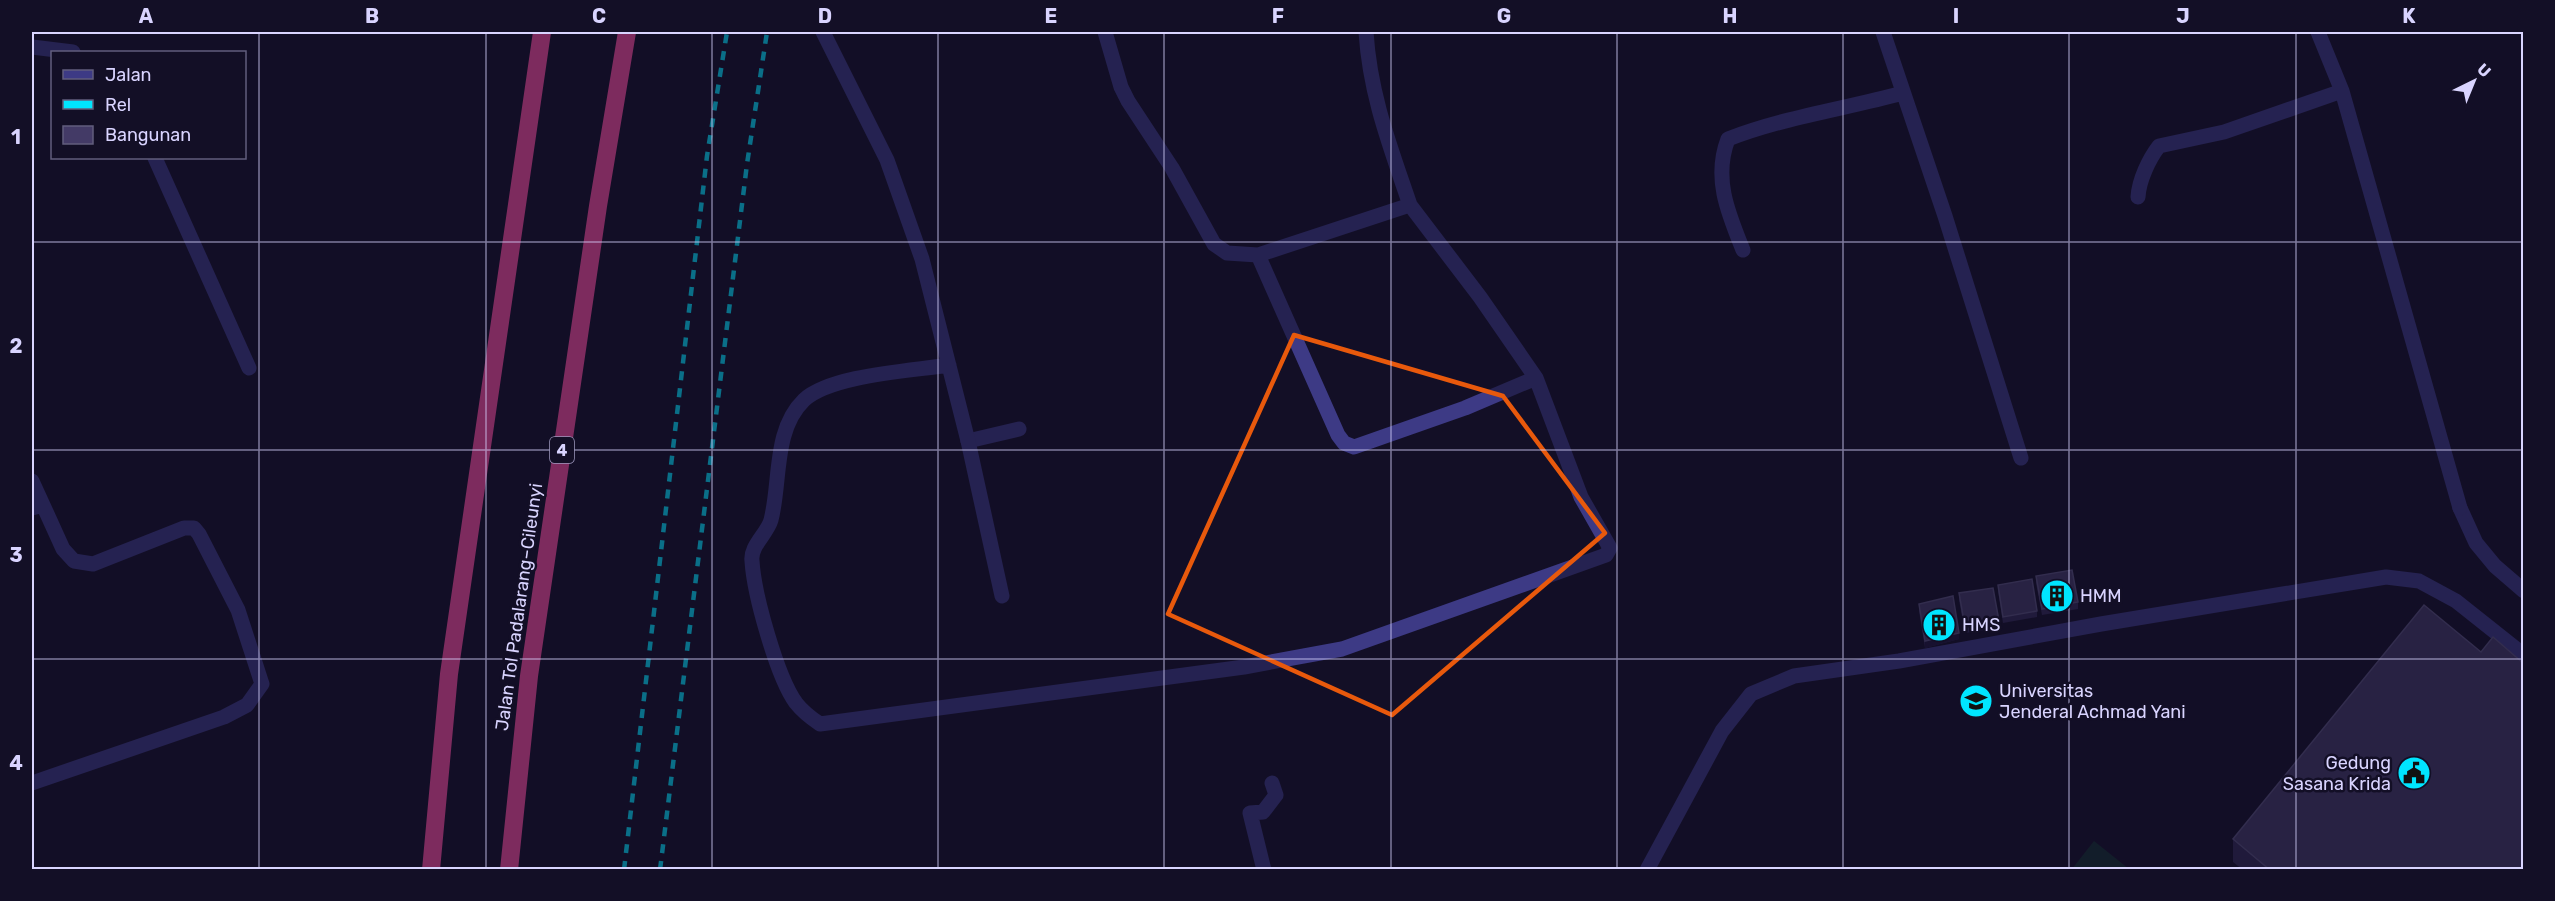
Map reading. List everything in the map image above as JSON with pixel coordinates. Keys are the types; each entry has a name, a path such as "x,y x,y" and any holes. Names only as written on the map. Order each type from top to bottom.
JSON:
{"highway":[{"path":"431,870 448,674 542,32"},
{"name":"Jalan Tol Padalarang–Cileunyi","path":"509,870 529,676 596,218 627,32"}],"street":[{"path":"823,32 887,160 922,259 968,441 1002,596"},
{"path":"1106,32 1121,87 1128,101 1172,168 1214,244 1227,253 1258,255 1410,205"},
{"path":"949,365 826,386 806,398 792,414 785,430 771,522 753,550 751,558 760,603 785,685 807,716 820,724 1244,667 1342,649 1606,555 1610,548 1607,539 1581,497 1536,378 1480,297 1410,205 1379,115 1371,81 1366,32"},
{"path":"1883,32 1946,216 2021,458"},
{"path":"2318,32 2342,91 2460,508 2476,543 2495,566 2523,591"},
{"path":"32,47 65,51"},
{"path":"2138,197 2139,185 2159,146 2224,132 2342,91"},
{"path":"1743,250 1724,202 1721,156 1728,139 1767,124 1835,111 1903,93"},
{"path":"155,159 249,368"},
{"path":"1258,255 1338,435 1344,443 1354,447 1465,408 1536,378"},
{"path":"968,441 1019,429"},
{"path":"32,481 37,506 63,549 74,561 93,564 184,528 194,528 238,610 262,684 247,705 224,717 32,783"},
{"path":"1647,870 1722,731 1750,694 1794,676 1899,662 2101,624 2386,577 2419,581 2456,601 2523,655"},
{"path":"1264,870 1250,813 1263,812 1276,795 1272,783"}],"highlighted area":[{"path":"1294,335 1503,396 1605,533 1392,715 1168,614"}],"green space":[{"path":"2094,841 2129,869 2072,869"}],"building":[{"name":"HMM","path":"2072,570 2078,602 2042,609 2036,576"},
{"path":"2032,579 2037,611 2003,617 1998,585"},
{"path":"1993,588 1999,621 1965,627 1959,593"},
{"name":"HMS","path":"1953,596 1959,633 1925,641 1919,604"},
{"name":"Gedung Sasana Krida","path":"2424,605 2481,652 2493,637 2523,663 2522,870 2270,870 2233,839"}],"railway":[{"path":"624,870 707,156 727,32"},
{"path":"660,870 747,164 767,32"}],"place":[{"name":"HMM","path":"2057,596"},
{"name":"HMS","path":"1939,625"},
{"name":"Universitas Jenderal Achmad Yani","path":"1976,701"},
{"name":"Gedung Sasana Krida","path":"2414,773"}]}
